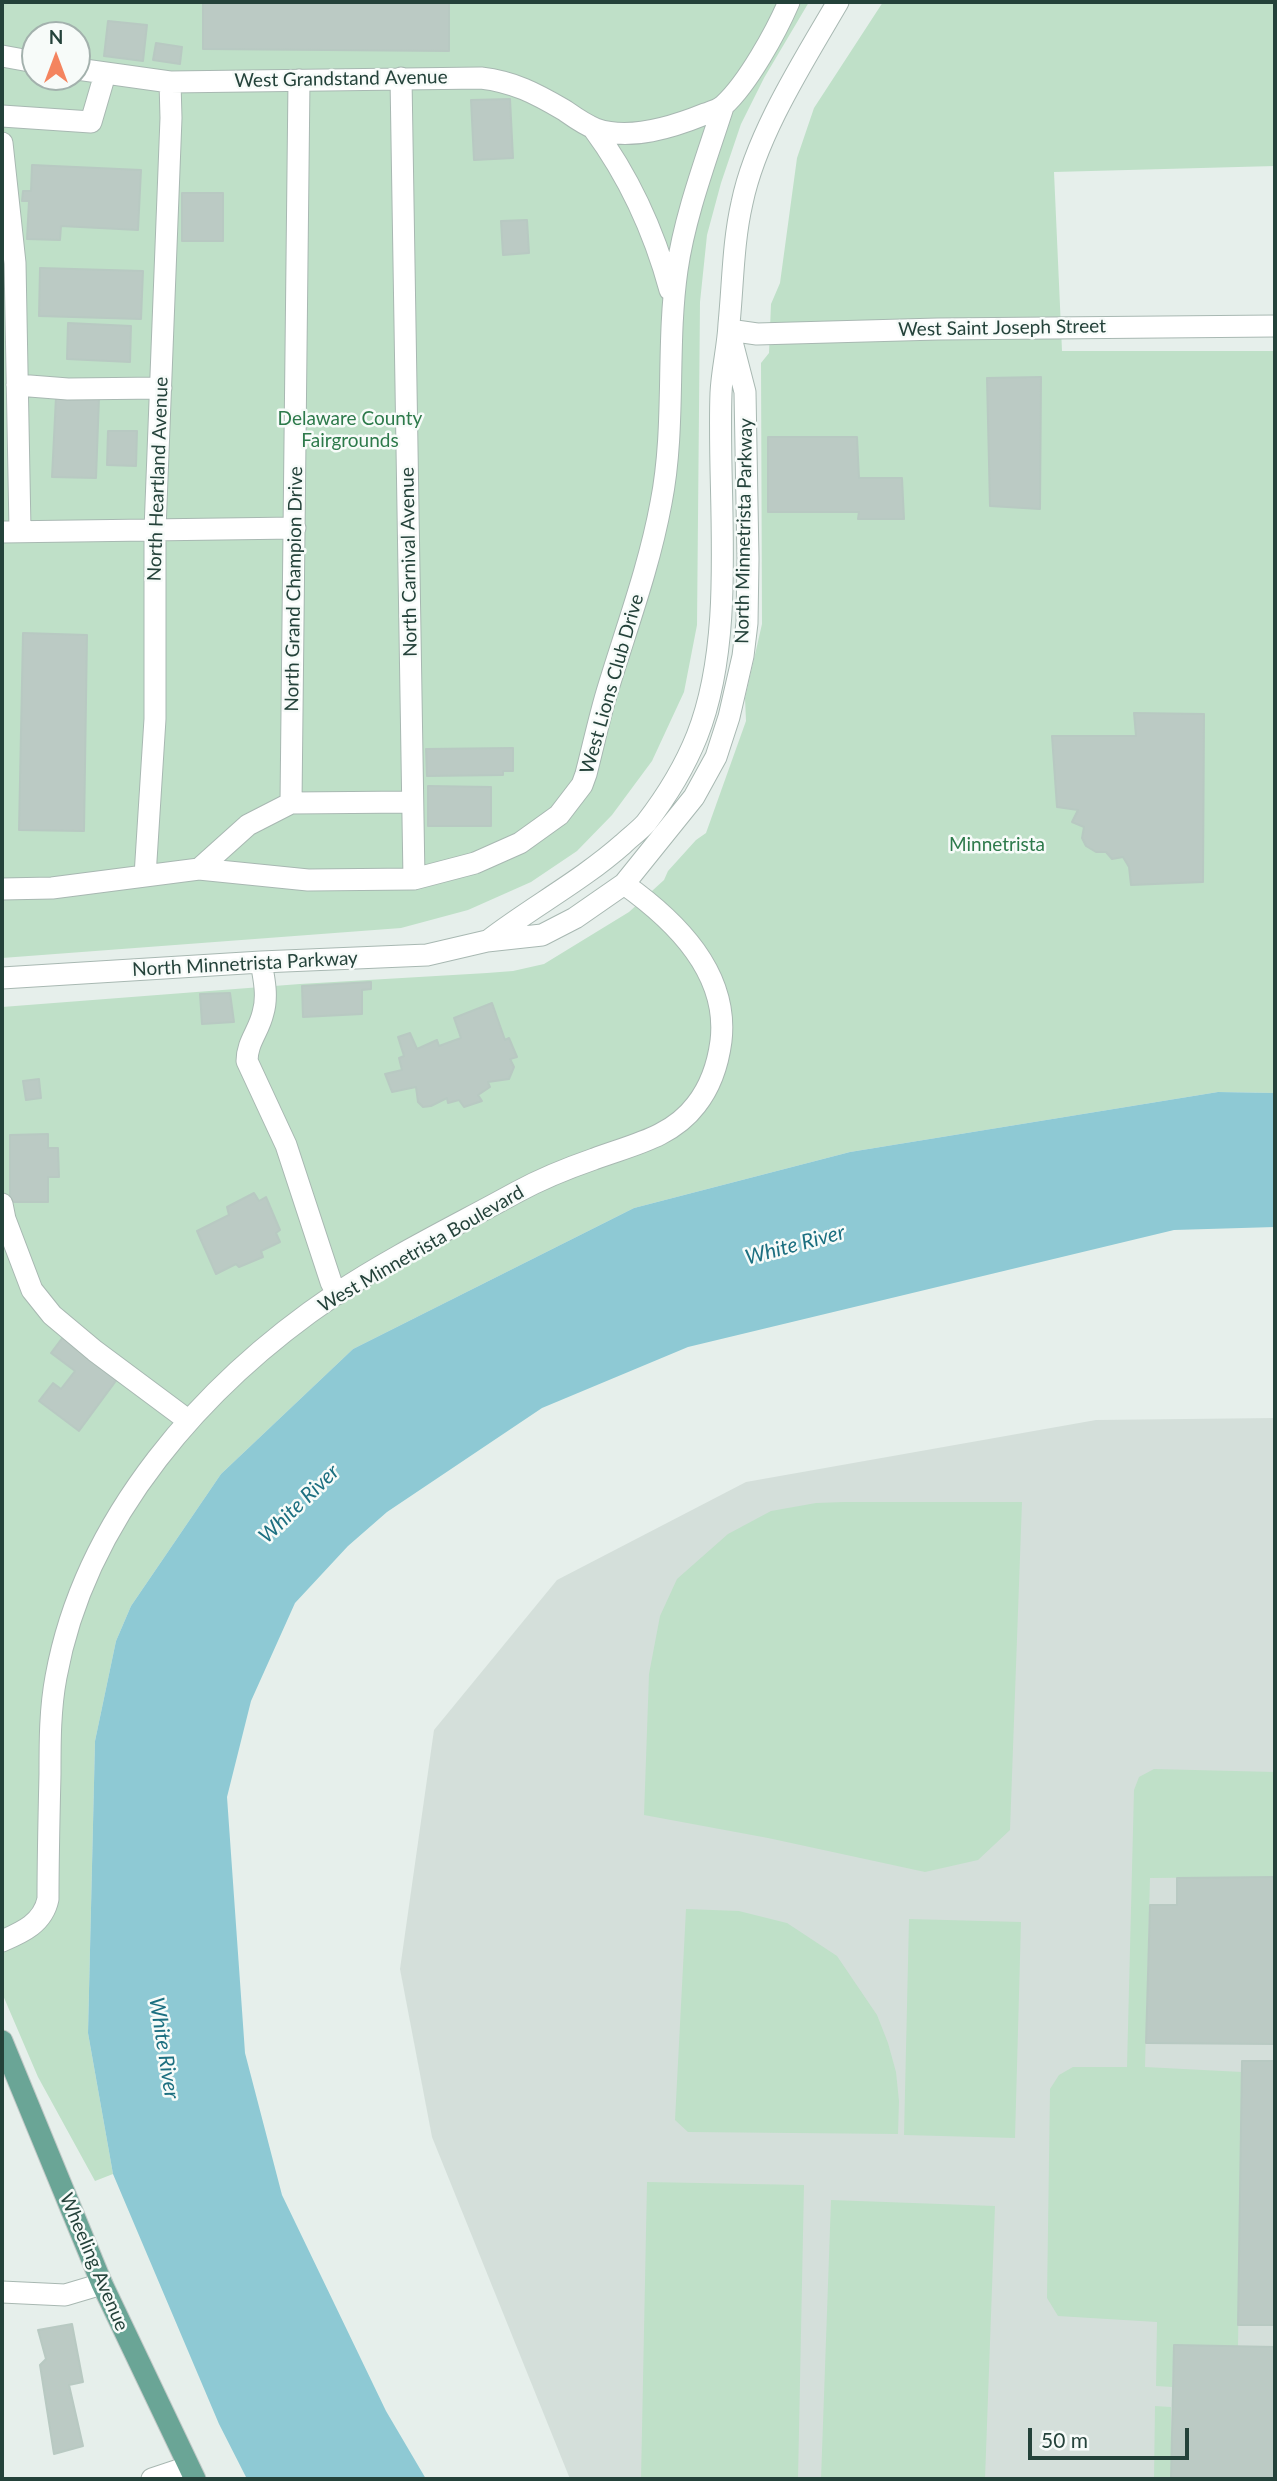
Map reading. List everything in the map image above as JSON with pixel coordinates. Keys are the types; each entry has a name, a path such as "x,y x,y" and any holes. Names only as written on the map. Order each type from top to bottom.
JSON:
{"main road":[{"name":"Wheeling Avenue","path":"2,2041 102,2284 191,2473"}],"street":[{"name":"West Lions Club Drive","path":"2,889 52,888 199,869 308,880 414,878 475,863 520,843 559,815 582,785 606,695 642,583 662,502 667,455 674,302 681,243 723,107 748,75 780,23 789,2"},
{"name":"North Minnetrista Parkway","path":"487,941 523,913 578,879 645,825 672,783 697,736 715,664 719,631 722,559 721,391 736,238 751,170 770,127 838,2"},
{"path":"2,56 21,59"},
{"name":"West Grandstand Avenue","path":"91,72 170,82 481,78 506,81 536,93 593,128"},
{"path":"2,116 91,122 105,74"},
{"name":"North Carnival Avenue","path":"401,78 414,878"},
{"name":"North Grand Champion Drive","path":"291,803 299,80"},
{"name":"North Heartland Avenue","path":"145,876 155,719 155,530 171,118 170,82"},
{"name":"West Lions Club Drive","path":"593,128 607,132 658,130 723,107"},
{"path":"593,128 607,147 646,218 658,246 674,302"},
{"path":"2,143 6,223 15,263 9,299 17,385 11,531 295,528"},
{"name":"West Saint Joseph Street","path":"729,330 757,334 938,329 1275,326"},
{"name":"North Minnetrista Parkway","path":"2,978 427,955 487,941 542,936 575,918 624,884 694,797 716,757 729,717 743,656 747,623 748,559 745,392 729,330"},
{"path":"17,385 68,389 160,388"},
{"path":"199,869 248,825 291,803 412,802"},
{"name":"West Minnetrista Boulevard","path":"2,1941 33,1925 45,1912 48,1899 51,1715 63,1644 77,1597 124,1506 188,1421 236,1373 337,1294 525,1188 593,1159 664,1134 684,1119 709,1086 719,1059 723,1026 719,993 705,965 682,935 624,884"},
{"path":"261,962 265,1005 257,1030 247,1047 247,1061 286,1146 337,1294"},
{"path":"2,1204 5,1219 32,1290 52,1315 188,1421"},
{"path":"2,2291 65,2295 102,2284"},
{"path":"152,2479 191,2473"}],"shaded area":[{"path":"1275,1418 1275,2479 570,2479 432,2137 400,1969 434,1730 557,1580 746,1482 1096,1420"}],"green space":[{"name":"Delaware County Fairgrounds","path":"2,2 809,2 764,78 741,124 707,235 700,302 697,625 684,692 652,761 612,815 577,851 531,882 468,910 401,928 2,958"},
{"name":"Minnetrista","path":"883,2 1275,2 1275,166 1054,172 1062,351 1275,351 1275,1093 1218,1092 850,1152 634,1208 353,1349 221,1474 131,1606 116,1641 95,1741 88,2033 113,2174 95,2181 38,2077 2,1993 2,1007 513,971 544,964 629,912 664,880 668,871 696,840 706,833 746,721 745,698 762,624 761,363 769,353 771,304 780,283 797,158 814,108"},
{"path":"1022,1502 1010,1830 978,1860 925,1872 768,1838 644,1815 649,1674 660,1616 677,1579 728,1534 771,1511 816,1503"},
{"path":"1154,1769 1275,1772 1275,1877 1150,1878 1145,2067 1242,2072 1238,2346 1174,2345 1172,2387 1156,2386 1157,2322 1058,2316 1047,2298 1050,2089 1059,2075 1073,2067 1127,2067 1134,1790 1139,1777"},
{"path":"686,1909 739,1911 787,1923 837,1956 877,2015 888,2043 896,2072 898,2134 688,2132 675,2120"},
{"path":"909,1919 1021,1922 1015,2138 904,2135"},
{"path":"647,2182 804,2185 798,2479 641,2479"},
{"path":"831,2200 995,2206 985,2479 821,2479"},
{"path":"1155,2406 1171,2407 1171,2479 1154,2479"}],"water":[{"name":"White River","path":"1218,1092 1275,1093 1275,1227 1174,1230 688,1347 542,1408 387,1512 348,1546 295,1603 251,1701 227,1797 245,2053 282,2195 386,2411 426,2479 247,2479 219,2424 113,2174 88,2033 95,1741 116,1641 131,1606 221,1474 353,1349 634,1208 850,1152"}],"building":[{"path":"203,2 449,3 449,51 203,49"},
{"path":"108,21 147,25 143,61 104,56"},
{"path":"156,43 182,47 180,64 153,60"},
{"path":"510,99 513,158 474,160 471,100"},
{"path":"32,165 141,170 138,230 61,226 60,240 27,239 29,201 22,201 23,191 31,191"},
{"path":"182,193 223,193 223,241 182,241"},
{"path":"527,220 529,253 503,255 501,221"},
{"path":"40,268 143,271 141,319 39,316"},
{"path":"68,323 131,326 130,362 67,359"},
{"path":"1041,377 1040,509 990,506 987,378"},
{"path":"56,397 99,398 96,478 52,477"},
{"path":"108,431 137,431 136,466 107,465"},
{"path":"768,437 857,437 859,478 902,478 904,519 858,519 859,512 768,512"},
{"path":"23,633 87,635 84,831 19,830"},
{"path":"1134,713 1204,714 1203,882 1131,885 1129,867 1123,857 1112,859 1106,852 1096,852 1086,846 1082,838 1084,827 1072,822 1078,810 1057,807 1052,736 1136,736"},
{"path":"513,748 513,771 503,771 503,775 427,776 426,749"},
{"path":"428,786 491,787 491,826 428,826"},
{"path":"371,982 371,989 362,990 362,1014 303,1017 302,986"},
{"path":"230,993 234,1022 202,1024 200,994"},
{"path":"492,1003 505,1040 509,1038 517,1057 510,1059 514,1067 509,1079 488,1082 490,1087 478,1095 482,1101 464,1107 459,1100 448,1103 447,1098 423,1107 418,1102 416,1087 392,1092 385,1074 402,1070 399,1058 404,1056 398,1037 410,1033 417,1049 437,1040 439,1046 461,1038 454,1018"},
{"path":"39,1079 41,1098 26,1100 23,1081"},
{"path":"48,1134 48,1148 58,1148 59,1177 48,1177 48,1202 10,1202 10,1135"},
{"path":"254,1193 259,1201 266,1197 280,1230 276,1233 280,1242 261,1251 263,1257 239,1267 236,1264 216,1274 197,1231 229,1215 227,1207"},
{"path":"63,1337 118,1378 79,1431 39,1401 53,1383 61,1389 75,1371 51,1353"},
{"path":"1275,1877 1275,2044 1146,2043 1150,1905 1177,1905 1177,1878"},
{"path":"1242,2061 1275,2061 1275,2325 1238,2325"},
{"path":"72,2324 83,2382 69,2385 83,2446 54,2454 40,2365 46,2359 38,2330"},
{"path":"1174,2345 1275,2347 1275,2479 1171,2479"}]}
